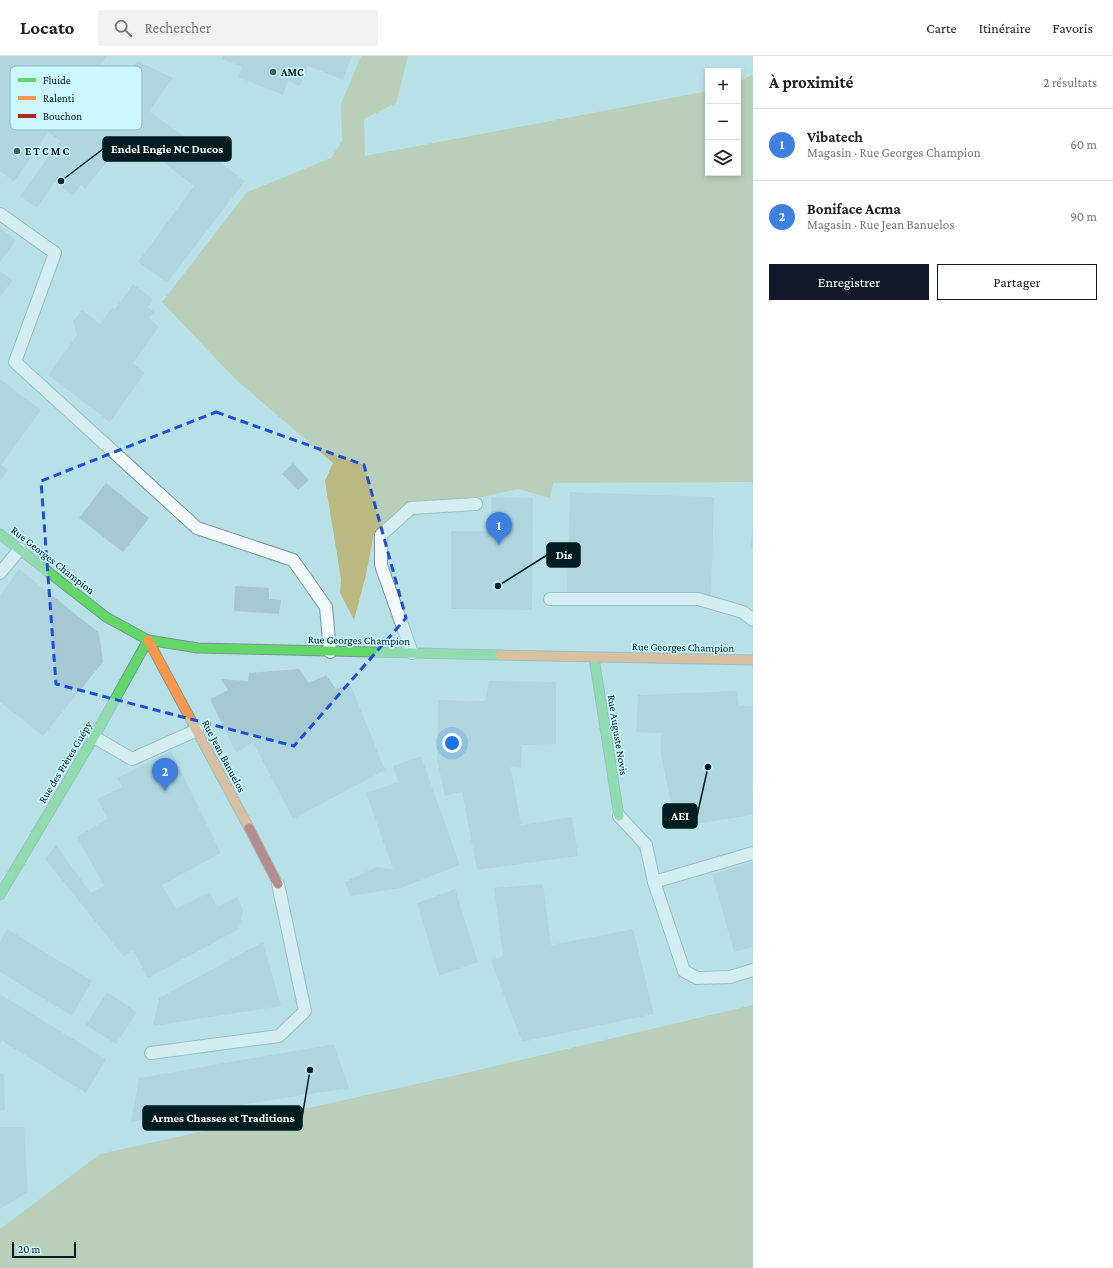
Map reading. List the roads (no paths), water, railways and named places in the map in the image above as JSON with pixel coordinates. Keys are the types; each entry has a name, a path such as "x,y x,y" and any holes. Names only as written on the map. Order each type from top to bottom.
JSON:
{"street":[{"name":"Rue Georges Champion","path":"0,534 106,617 148,640 198,648 594,658 753,660"},
{"name":"Rue Jean Banuelos","path":"148,640 278,884"},
{"name":"Rue des Frères Guépy","path":"0,895 94,737 148,640"},
{"name":"Rue Auguste Novis","path":"594,658 619,816"}],"lane":[{"path":"0,214 55,253 15,362 197,528 293,560 326,607 330,652"},
{"path":"412,653 381,565 380,535 412,508 476,504"},
{"path":"0,573 20,549"},
{"path":"550,599 698,599 743,612 753,620"},
{"path":"94,737 132,759 197,730"},
{"path":"619,816 646,845 654,882 684,971 697,978 730,977 753,970"},
{"path":"654,882 753,853"},
{"path":"151,1053 279,1036 305,1011 278,884"}],"place":[{"name":"AMC","path":"273,72"},
{"name":"E T C M C","path":"17,151"},
{"name":"Endel Engie NC Ducos","path":"61,181"},
{"name":"Vibatech","path":"499,545"},
{"name":"Dis","path":"498,586"},
{"name":"AEI","path":"708,767"},
{"name":"Boniface Acma","path":"165,791"},
{"name":"Armes Chasses et Traditions","path":"310,1070"}]}
